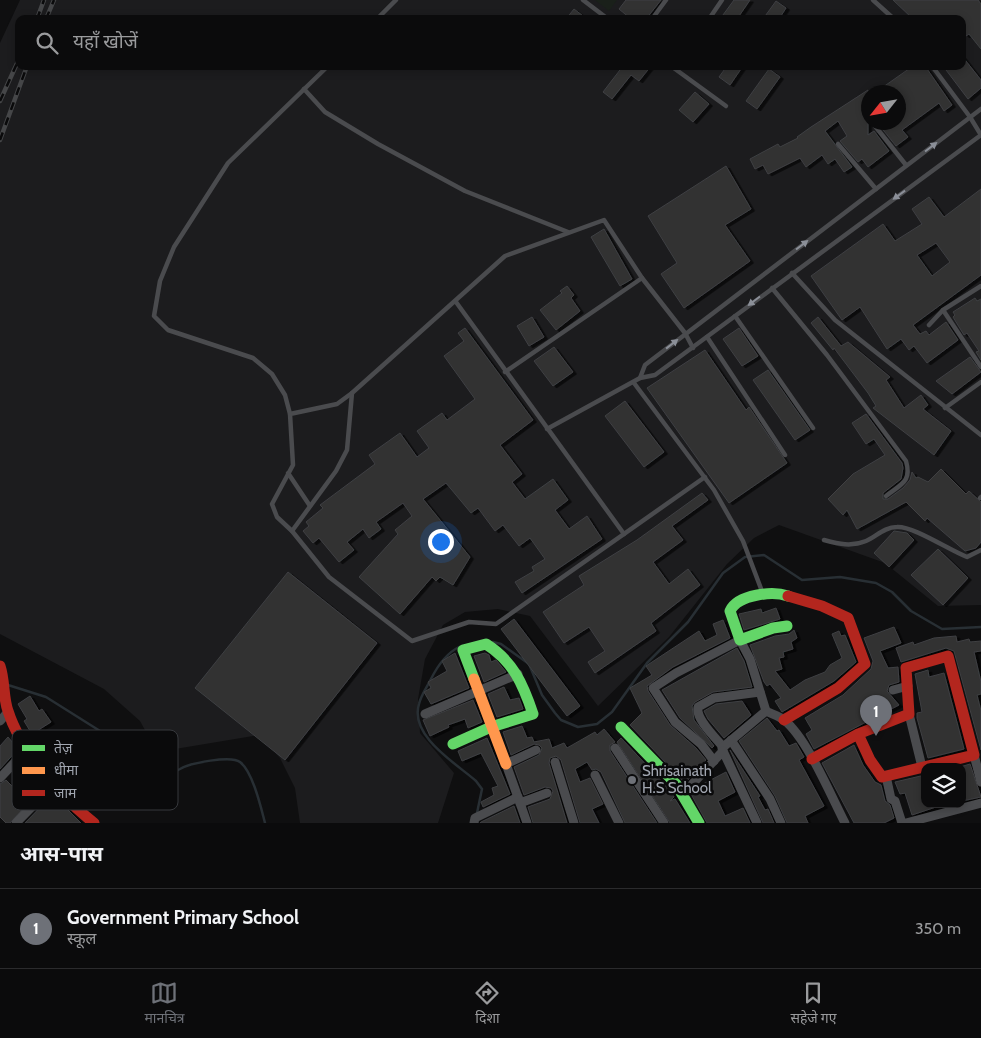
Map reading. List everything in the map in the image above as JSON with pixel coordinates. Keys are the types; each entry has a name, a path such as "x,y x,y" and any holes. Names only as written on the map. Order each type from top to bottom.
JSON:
{"street":[{"path":"784,720 819,701 860,671 865,664 864,658 848,618 822,606 777,592 762,591 732,606 731,619 750,659 766,711 784,720 812,759 845,823"},
{"path":"714,761 701,744 675,722 653,688 676,672 740,640 773,628 787,626"},
{"path":"453,744 491,727 533,714 518,674 500,652 486,644 464,650 491,727 527,823"},
{"path":"921,763 908,714 906,668 948,656 981,782"},
{"path":"1,668 8,712 18,730"},
{"path":"425,714 518,674"},
{"path":"893,690 908,686"},
{"path":"757,823 723,749 698,713 698,707 714,698 760,692"},
{"path":"683,794 731,740 766,711"},
{"path":"0,721 8,712"},
{"path":"812,759 858,734 908,714"},
{"path":"621,727 683,794 699,823"},
{"path":"858,734 870,760 882,777 921,767"},
{"path":"731,740 770,799 781,823"},
{"path":"615,748 664,823"},
{"path":"506,764 536,750"},
{"path":"939,763 974,755"},
{"path":"555,762 574,823"},
{"path":"0,778 12,765"},
{"path":"596,775 619,823"},
{"path":"886,776 891,799 895,800 905,823 981,803"},
{"path":"474,823 475,818 519,800 546,793"},
{"path":"16,823 29,810"},
{"path":"79,810 89,822"}],"lane":[{"path":"381,15 396,0"},
{"path":"583,0 603,15"},
{"path":"655,15 666,0"},
{"path":"712,15 722,0"},
{"path":"873,0 890,15"},
{"path":"324,70 228,163 174,246 160,281 154,316 168,330 252,358 272,374 285,395 290,414 292,465 272,504 277,517 292,530 329,577 412,640 469,622 496,624 705,476"},
{"path":"677,70 726,106"},
{"path":"547,429 640,378 655,375 981,135 935,70"},
{"path":"304,89 325,112 378,144 465,191 568,232"},
{"path":"640,378 645,365 685,333 981,109"},
{"path":"878,130 906,165"},
{"path":"838,144 876,189"},
{"path":"290,414 337,404 352,393 456,302 505,256 604,220 642,278 685,333 693,348"},
{"path":"792,273 835,320 981,435"},
{"path":"505,372 642,278"},
{"path":"929,325 943,310 981,286"},
{"path":"772,288 827,355 906,461 908,476 906,481 886,496"},
{"path":"456,302 624,534"},
{"path":"943,310 981,367"},
{"path":"735,316 813,428"},
{"path":"707,337 786,455"},
{"path":"945,408 981,382"},
{"path":"634,383 705,476 747,551 762,591"},
{"path":"292,530 336,471 347,450 352,393"},
{"path":"288,473 310,506"},
{"path":"824,540 854,545 866,541 886,529 898,527 911,530 967,557 981,550"}],"shaded area":[{"path":"20,0 981,0 981,605 938,606 885,563 779,525 754,538 727,564 669,637 598,706 530,616 498,609 465,612 443,625 425,659 418,699 420,733 454,773 438,823 300,823 295,788 280,758 259,735 178,748 178,730 145,730 140,721 104,689 0,634 0,43"},
{"path":"595,0 617,0 609,11"}],"building":[{"path":"626,0 661,0 649,15 626,15 619,9"},
{"path":"734,0 750,0 740,15 723,15"},
{"path":"893,0 978,0 981,4 981,49 969,34 966,36 966,15 909,15"},
{"path":"776,1 786,8 782,15 766,15"},
{"path":"574,9 582,15 569,15"},
{"path":"966,61 981,80 981,88 968,99 946,70 966,70"},
{"path":"620,70 648,70 639,81 631,75 612,99 603,92"},
{"path":"724,70 740,70 730,85 719,77"},
{"path":"768,70 780,77 757,109 746,101"},
{"path":"907,70 928,70 952,105 944,111 939,103 906,127 906,85 886,85"},
{"path":"695,92 709,104 693,122 679,110"},
{"path":"861,95 861,130 868,130 868,135 874,131 889,151 868,167 862,159 858,162 840,141 847,136 838,121 825,131 852,167 844,172 835,159 828,164 822,155 806,167 800,158 768,174 763,165 755,169 750,159 778,144 780,147 798,138 811,127"},
{"path":"883,130 902,130 908,137 896,146"},
{"path":"726,166 751,209 725,225 750,261 684,308 661,274 677,263 648,216"},
{"path":"981,189 981,275 913,325 920,334 926,331 929,335 946,322 958,340 927,363 914,346 909,350 901,339 887,349 860,307 842,320 811,276 883,224 895,241 922,224 912,209 929,197 944,217","holes":["936,243 950,262 932,276 917,255"]},
{"path":"604,229 632,279 620,286 591,237"},
{"path":"567,286 574,295 571,298 580,311 556,330 540,310 562,293 560,291"},
{"path":"975,298 977,301 981,299 981,360 976,352 979,351 967,333 964,335 953,317 955,315 953,312"},
{"path":"532,317 544,337 529,346 517,326"},
{"path":"818,317 841,346 848,342 890,377 886,380 904,408 921,395 928,405 923,409 951,431 934,455 873,408 876,406 868,393 834,348 833,350 811,323"},
{"path":"465,328 533,420 500,445 522,474 512,482 525,499 553,479 568,500 555,510 569,529 587,516 602,539 522,593 515,582 534,571 532,567 545,559 530,538 519,546 503,525 495,531 478,508 471,513 446,483 423,499 470,557 453,585 440,577 436,581 432,577 400,614 359,577 398,534 395,530 412,516 403,503 376,522 381,529 369,538 363,529 347,542 354,550 339,562 319,538 313,543 303,531 309,526 306,522 323,508 320,505 375,464 369,455 400,433 417,457 429,448 417,431 442,413 447,420 475,399 444,356 464,341 458,333"},
{"path":"739,328 758,356 742,366 723,339"},
{"path":"554,347 573,372 553,386 534,361"},
{"path":"705,350 746,410 749,407 787,463 729,503 647,388"},
{"path":"970,357 981,372 952,394 936,381"},
{"path":"768,370 810,430 795,440 753,380"},
{"path":"625,401 664,452 644,467 605,416"},
{"path":"866,414 902,463 903,468 901,479 883,493 883,499 888,499 903,488 910,480 912,472 916,478 918,477 928,482 941,469 966,494 969,491 981,502 981,542 976,548 965,551 927,518 925,521 906,502 857,529 847,510 843,515 828,499 853,474 885,455 874,439 866,444 852,423"},
{"path":"702,493 708,500 672,526 683,540 653,562 669,584 688,569 700,585 651,623 656,631 595,673 588,662 605,651 589,627 564,643 543,612 584,585 579,576 637,540"},
{"path":"894,531 907,533 914,540 889,567 874,553"},
{"path":"938,549 968,578 943,605 911,575"},
{"path":"288,572 377,643 285,760 195,688"},
{"path":"776,608 780,619 744,630 739,614 761,609 762,613"},
{"path":"514,619 580,706 567,716 501,629"},
{"path":"723,620 730,638 673,667 647,686 648,691 670,725 696,748 706,760 685,783 630,725 642,713 630,688 652,675 646,666 699,631 705,641 717,635 713,624"},
{"path":"894,627 901,643 880,651 888,668 898,667 899,682 889,685 887,691 899,705 814,749 806,734 812,730 805,718 843,695 871,669 873,661 864,638"},
{"path":"794,630 797,638 791,642 793,649 783,652 784,657 779,658 782,669 775,671 790,690 805,680 825,672 830,665 842,658 832,634 839,631 841,636 845,635 856,662 834,681 782,712 775,701 781,698 770,684 767,686 764,682 750,645 775,636 789,634"},
{"path":"956,636 957,642 969,639 970,642 981,641 981,651 974,652 981,682 981,694 977,695 981,711 981,750 954,651 946,648 901,662 896,648 913,642 914,645 934,638"},
{"path":"737,648 744,661 752,687 713,692 695,702 692,706 694,720 714,746 712,748 680,718 662,690"},
{"path":"455,653 469,688 431,704 424,692 431,688 428,682 447,671 442,661"},
{"path":"485,653 489,655 491,662 496,660 506,672 484,682 474,656"},
{"path":"928,670 929,677 944,673 964,749 928,758 917,718 917,713 922,712 915,674"},
{"path":"504,687 510,700 519,698 523,709 497,717 488,694"},
{"path":"30,696 39,711 42,709 51,722 38,730 30,730 24,721 27,719 18,704"},
{"path":"473,700 482,722 468,728 465,719 448,725 449,727 430,736 423,720"},
{"path":"742,701 751,715 724,738 708,719 704,711 716,704"},
{"path":"767,718 777,731 779,730 789,746 796,743 804,757 799,760 824,806 805,816 808,823 787,823 775,796 739,741"},
{"path":"522,726 527,738 532,737 534,742 549,739 552,748 564,743 567,748 595,732 597,735 604,729 615,742 610,745 610,751 657,823 625,823 601,772 596,769 592,770 587,762 575,769 580,782 590,778 603,804 592,809 599,823 580,823 561,760 556,756 550,758 549,763 567,823 533,823 528,807 550,799 553,791 551,788 545,787 524,795 514,767 539,755 542,748 534,744 511,755 503,732"},
{"path":"8,737 12,742 12,756 0,769 0,746"},
{"path":"487,738 510,794 483,807 481,802 494,795 492,788 498,786 481,753 462,761 458,751"},
{"path":"621,738 669,789 674,797 670,801 675,799 690,823 670,823 617,742"},
{"path":"854,745 863,765 875,782 881,785 885,801 890,805 894,818 884,823 854,823 822,763"},
{"path":"730,750 760,796 758,797 765,810 768,809 774,823 763,823"},
{"path":"970,764 981,797 966,800 966,765"},
{"path":"726,772 735,792 718,801 725,816 743,808 750,823 707,823 691,794 699,786"},
{"path":"921,776 921,808 933,808 912,815 905,793 900,794 895,782"},
{"path":"6,780 12,786 12,810 22,810 10,823 6,823 0,817 0,784"},
{"path":"514,806 520,823 480,823 481,822"},
{"path":"38,810 68,810 81,823 25,823"}],"waterway":[{"path":"493,642 501,644 529,664 542,695 555,713 561,720 578,727 597,724 612,712 647,663 688,622 723,573 745,557 764,555 802,580 840,577 876,583 892,592 911,611 942,629 981,627"},
{"path":"459,647 446,657 433,674 420,701 418,716 421,727 428,738 447,758 476,781 482,789 477,813"},
{"path":"8,685 46,697 98,730"},
{"path":"178,770 192,764 210,761 228,759 240,762 253,782 265,823"}],"railway":[{"path":"38,15 44,0"},
{"path":"48,15 54,0"},
{"path":"0,101 15,68"},
{"path":"0,140 26,70"}],"traffic: fast":[{"path":"787,626 773,628 740,640 730,611 734,605 748,597 765,594 788,596"},
{"path":"453,744 491,727 533,714 516,674 503,658 486,644 463,650 474,679"},
{"path":"621,727 676,784 699,823"}],"traffic: slow":[{"path":"474,679 506,764"}],"traffic: jam":[{"path":"784,720 838,688 865,664 848,618 822,606 788,596"},
{"path":"812,759 858,734 909,714 906,668 948,656 974,755 882,777 870,760 858,734"},
{"path":"0,666 6,706 16,730"},
{"path":"79,810 94,823"}],"place":[{"name":"Government Primary School","path":"876,736"},
{"name":"Shrisainath H.S School","path":"632,780"}]}
